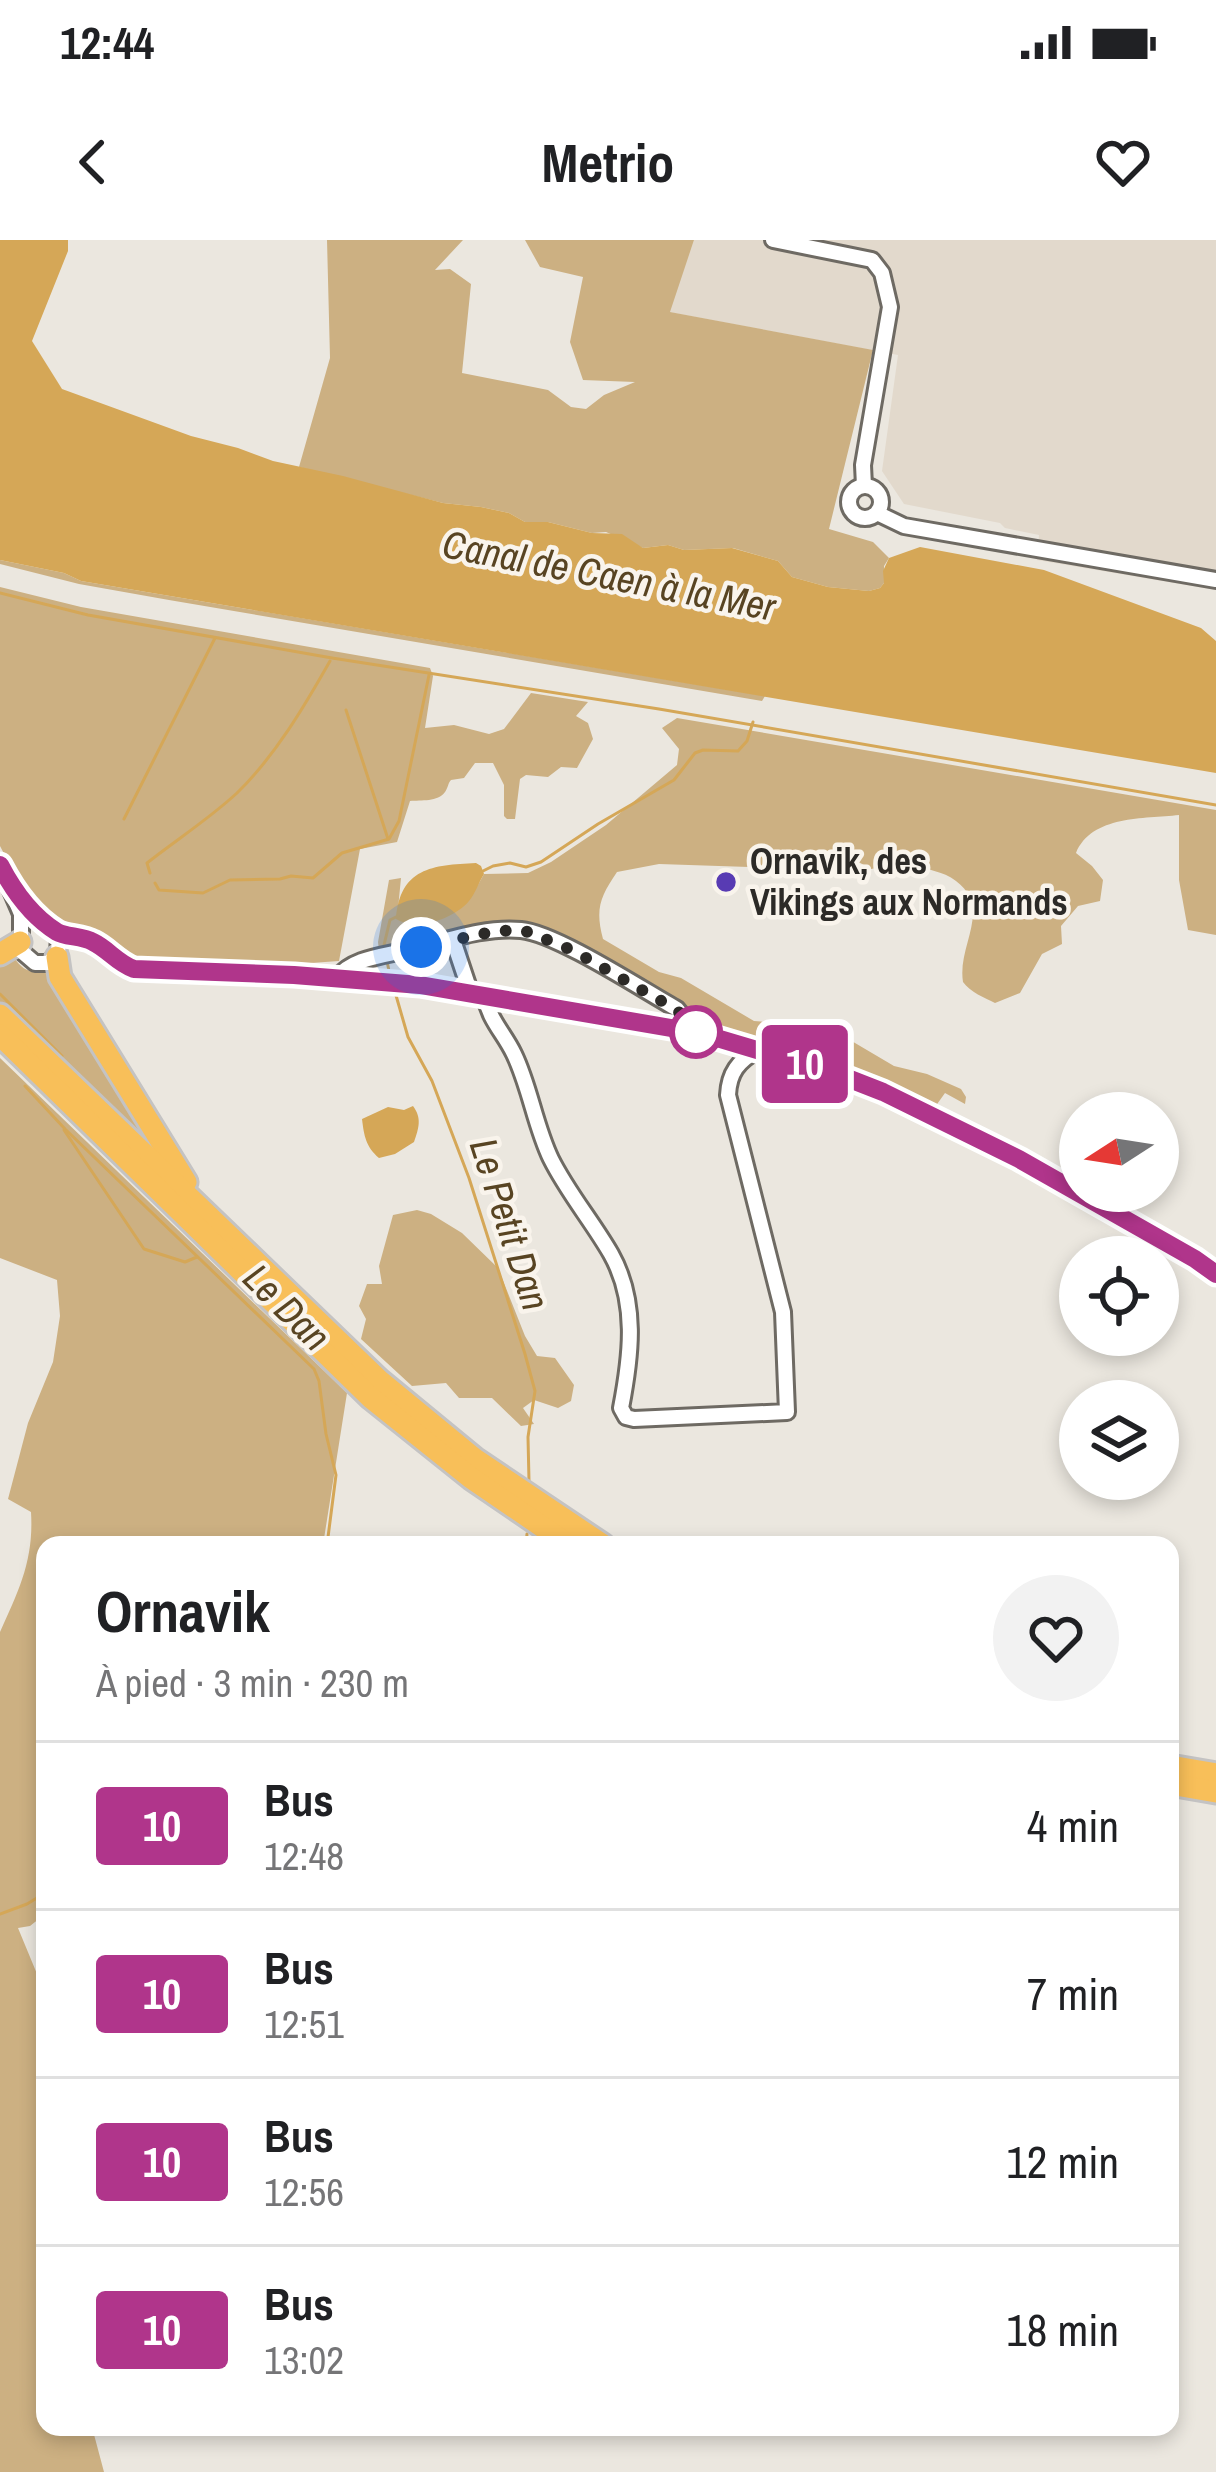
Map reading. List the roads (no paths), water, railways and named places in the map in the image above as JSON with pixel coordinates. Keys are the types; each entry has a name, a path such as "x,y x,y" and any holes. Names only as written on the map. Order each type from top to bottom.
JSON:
{"highway":[{"path":"59,947 60,976 183,1178 218,1226"},
{"path":"0,1015 338,1342 422,1417 508,1483 589,1536"},
{"path":"0,1035 371,1397 471,1478 556,1536"},
{"path":"1179,1768 1216,1774"},
{"path":"1179,1786 1216,1792"}],"street":[{"path":"773,240 872,260 882,273 890,307 863,465 864,486"},
{"path":"879,514 880,493 864,486 853,491 848,500 856,517 879,514 904,526 1216,580"},
{"path":"0,865 21,914 14,943"},
{"path":"13,890 51,926 59,947"},
{"path":"14,943 31,926 43,923"},
{"path":"337,978 352,964 496,931 523,930 574,951 677,1010 689,1031"},
{"path":"14,943 34,963 48,963 59,947 83,939 91,940 119,963 144,971 420,985 689,1031 758,1050 837,1074 943,1121 1019,1159 1216,1274"},
{"path":"453,940 489,1016 514,1055 544,1144 623,1281 632,1344 621,1408 626,1417 788,1412 783,1312 728,1096 734,1069 758,1050"}],"water":[{"name":"Canal de Caen à la Mer","path":"0,240 68,240 68,251 32,341 62,389 191,436 443,503 509,513 525,522 622,534 643,548 732,548 778,561 792,577 828,587 880,588 889,558 920,547 1044,570 1201,628 1216,641 1216,773 81,581 0,560"},
{"path":"476,863 484,874 462,907 424,924 396,919 411,879 432,868"},
{"path":"413,1106 419,1123 414,1142 379,1158 366,1141 362,1119 388,1107 404,1110"}],"waterway":[{"path":"0,593 88,615 332,658 1216,805"},
{"path":"124,819 215,638"},
{"path":"150,873 147,863 251,779 330,661"},
{"path":"155,883 159,890 203,893 230,880 313,878 342,853 389,839 399,821 429,675"},
{"path":"346,710 388,839"},
{"name":"Le Petit Dan","path":"481,872 510,863 526,867 541,862 674,780 695,753 738,751 753,722"},
{"name":"Le Petit Dan","path":"384,945 390,920 398,916"},
{"name":"Le Petit Dan","path":"387,961 389,971"},
{"name":"Le Petit Dan","path":"395,992 408,1037 432,1081 469,1178 525,1354 535,1391 528,1437 529,1481"},
{"name":"Le Dan","path":"0,994 62,1056"},
{"name":"Le Dan","path":"25,1086 314,1369 336,1475 328,1536"},
{"name":"Le Dan","path":"64,1130 144,1249 185,1262 197,1257"},
{"name":"Le Dan","path":"0,1914 36,1898"}],"place":[{"name":"Ornavik, des Vikings aux Normands","path":"726,882"}]}
